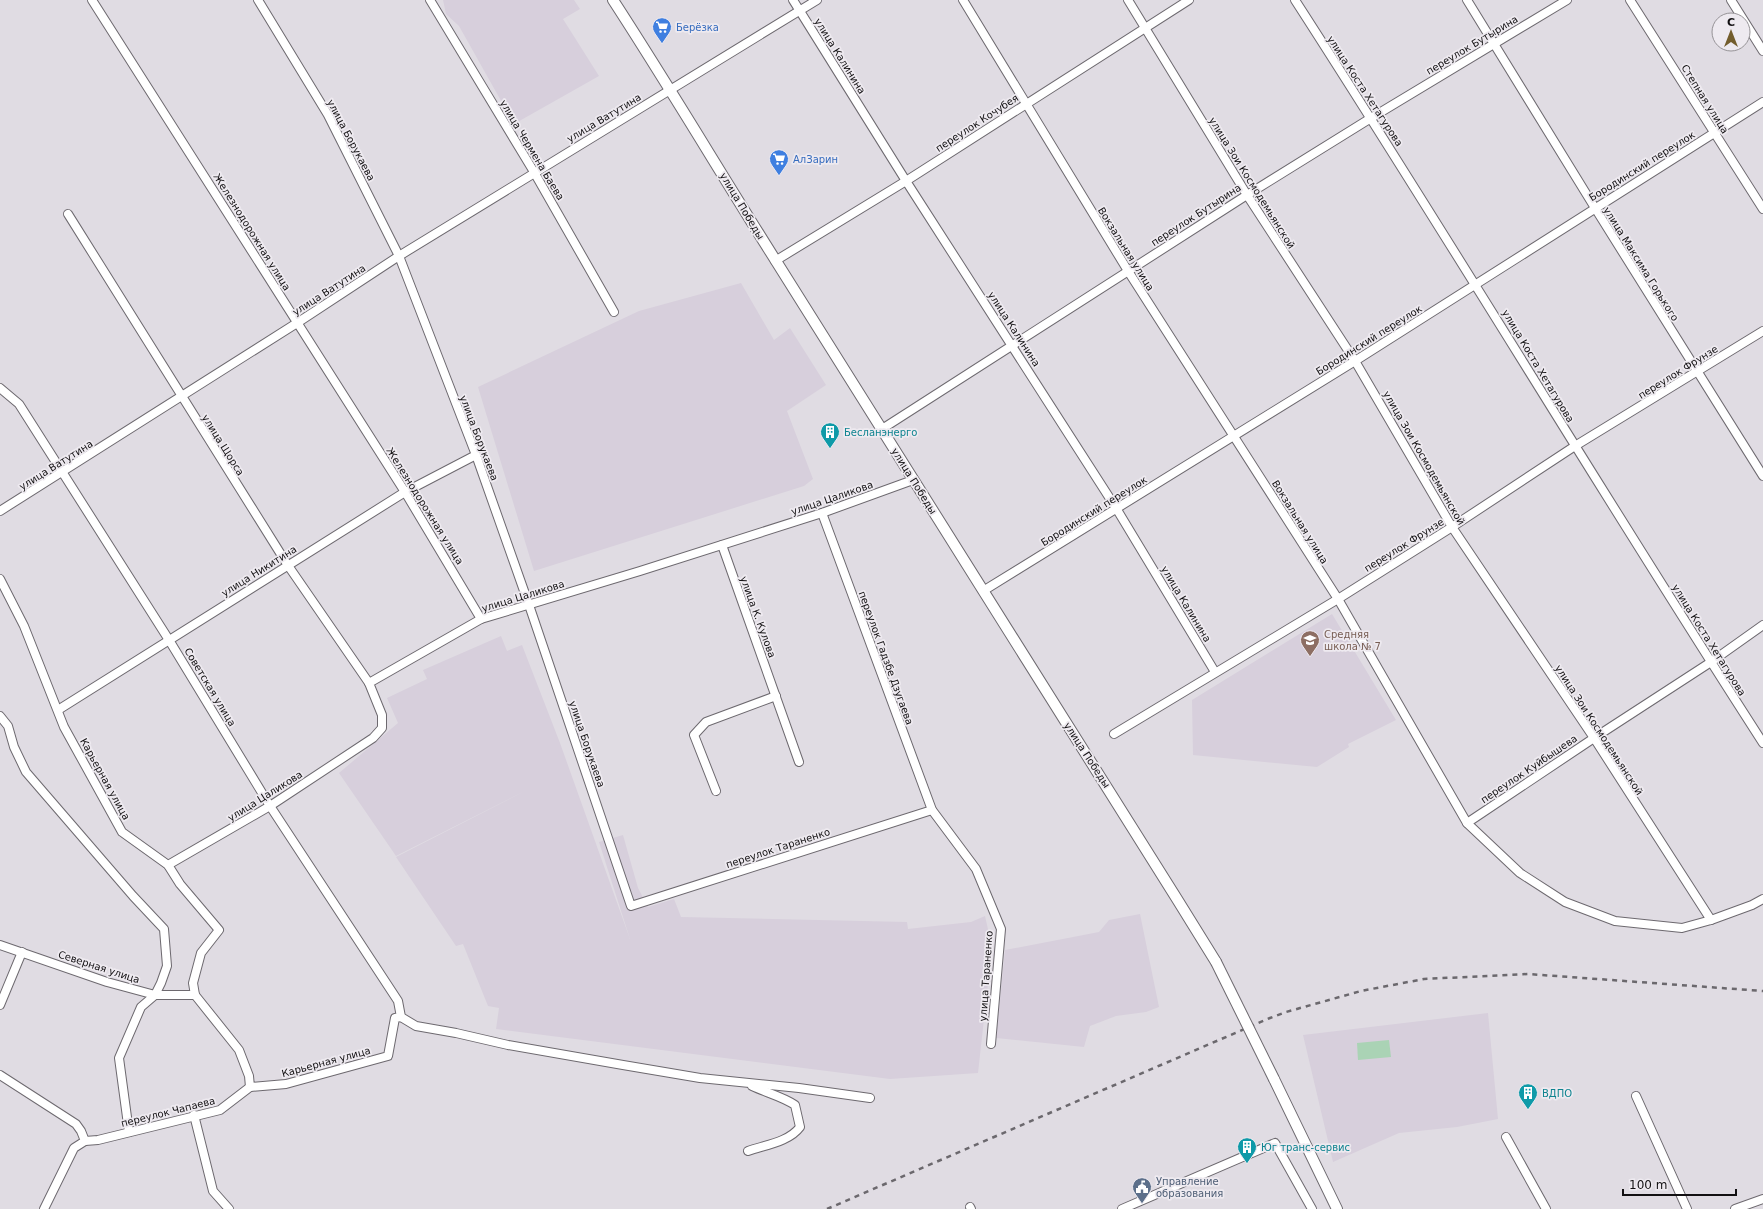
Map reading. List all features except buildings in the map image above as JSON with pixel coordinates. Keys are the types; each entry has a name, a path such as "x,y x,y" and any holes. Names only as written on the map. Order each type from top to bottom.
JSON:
{"main road":[{"name":"улица Победы","path":"613,0 671,89 775,261 984,591 1033,672 1088,755 1216,962 1338,1209"}],"street":[{"name":"Железнодорожная улица","path":"92,0 405,492 481,619"},
{"name":"улица Борукаева","path":"258,0 328,115 399,256 476,455 529,604 631,906"},
{"name":"улица Чермена Баева","path":"430,0 534,172 614,312"},
{"name":"улица Калинина","path":"793,0 906,181 1116,508 1215,672"},
{"name":"улица Ватутина","path":"0,512 298,323 399,256 817,0"},
{"name":"Вокзальная улица","path":"963,0 1128,271 1338,599 1467,823 1520,873 1565,902 1615,921 1682,928 1711,920 1752,905 1763,899"},
{"name":"улица Зои Космодемьянской","path":"1128,0 1247,195 1355,361 1452,527 1594,738 1711,920"},
{"name":"переулок Кочубея","path":"775,261 906,181 1189,0"},
{"name":"улица Коста Хетагурова","path":"1295,0 1371,118 1575,446 1763,743"},
{"name":"улица Максима Горького","path":"1467,0 1763,476"},
{"name":"переулок Бутырина","path":"882,429 1247,195 1371,118 1567,0"},
{"name":"Степная улица","path":"1630,0 1763,210"},
{"path":"1731,0 1763,51"},
{"name":"Бородинский переулок","path":"984,591 1355,361 1763,102"},
{"name":"улица Щорса","path":"68,214 181,397 288,564 368,683"},
{"name":"переулок Фрунзе","path":"1114,734 1338,599 1452,527 1575,446 1763,331"},
{"name":"Советская улица","path":"0,388 19,404 63,473 169,640 270,806 398,1001 401,1017"},
{"name":"улица Никитина","path":"58,710 288,564 405,492 476,455"},
{"name":"улица Цаликова","path":"168,865 270,806 373,738 382,728 382,714 368,683 481,619 822,513 913,480"},
{"name":"переулок Гадзбе Дзугаева","path":"822,513 932,810"},
{"name":"улица К. Кулова","path":"722,545 799,762"},
{"name":"Карьерная улица","path":"0,579 24,626 64,727 122,832 168,865 180,884 219,930 201,953 193,983 195,996"},
{"name":"переулок Куйбышева","path":"1467,823 1711,662 1763,625"},
{"path":"716,791 694,735 706,722 776,696"},
{"path":"0,716 8,726 14,747 26,772 164,929 167,966 155,995 141,1007 120,1058 129,1132"},
{"name":"переулок Тараненко","path":"631,906 932,810"},
{"name":"улица Тараненко","path":"932,810 976,869 1001,929 991,1044"},
{"name":"Северная улица","path":"0,945 107,982 155,995 195,996"},
{"path":"0,1005 22,952"},
{"path":"195,996 240,1050 249,1076 250,1087"},
{"path":"401,1017 416,1026 456,1032 508,1045 700,1078 799,1088 870,1098"},
{"name":"Карьерная улица","path":"250,1087 286,1084 388,1056 395,1018 401,1017"},
{"path":"0,1075 76,1124 85,1141 74,1148 44,1209"},
{"path":"744,1083 767,1093 781,1096 795,1105 800,1127 795,1133 748,1151"},
{"name":"переулок Чапаева","path":"85,1141 98,1140 194,1115 220,1110 250,1087"},
{"path":"1636,1096 1687,1209"},
{"path":"194,1115 213,1191 229,1209"},
{"path":"1506,1137 1546,1209"},
{"path":"1122,1209 1275,1143 1312,1209"},
{"path":"1734,1209 1763,1199"}],"shaded area":[{"path":"443,0 574,0 580,9 563,19 599,76 514,124 459,26 446,14"},
{"path":"741,283 774,340 790,328 826,385 787,411 813,479 804,486 534,571 478,387 639,311"},
{"name":"Средняя школа № 7","path":"1332,614 1396,720 1348,744 1349,747 1317,767 1193,755 1192,700"},
{"path":"501,636 507,651 522,645 560,743 630,939 599,842 623,835 638,888 648,907 674,899 681,917 907,922 908,929 971,922 985,916 992,947 978,1073 890,1079 496,1029 499,1008 488,1006 463,944 456,946 396,857 525,791 396,856 339,773 398,723 387,698 427,679 423,670"},
{"path":"1140,914 1159,1007 1146,1012 1116,1016 1090,1026 1084,1047 996,1038 1005,950 1099,932 1109,920"},
{"path":"1488,1013 1498,1119 1457,1127 1399,1133 1333,1162 1303,1035"}],"green space":[{"path":"1389,1040 1391,1057 1358,1060 1357,1043"}],"railway":[{"path":"827,1209 1270,1018 1286,1012 1361,991 1424,979 1528,974 1763,991"}],"place":[{"name":"Берёзка","path":"662,44"},
{"name":"АлЗарин","path":"779,176"},
{"name":"Бесланэнерго","path":"830,449"},
{"name":"Средняя школа № 7","path":"1310,657"},
{"name":"ВДПО","path":"1528,1110"},
{"name":"Юг транс-сервис","path":"1247,1164"},
{"name":"Управление образования","path":"1142,1204"}]}
